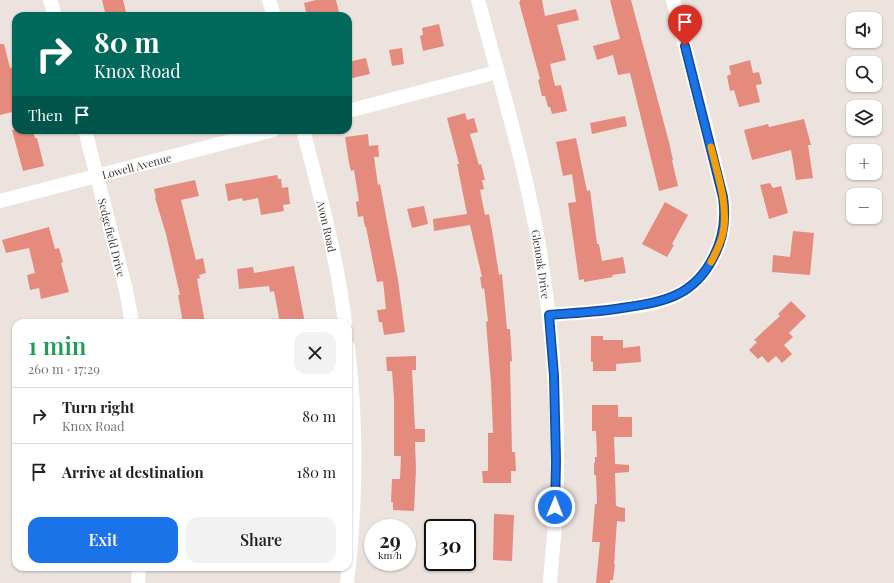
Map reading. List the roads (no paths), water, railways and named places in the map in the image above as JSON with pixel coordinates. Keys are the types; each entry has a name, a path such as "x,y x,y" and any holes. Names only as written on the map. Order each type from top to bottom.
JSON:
{"street":[{"path":"50,0 54,12"},
{"path":"269,0 273,12"},
{"name":"Glenoak Drive","path":"478,0 526,180 540,251 549,315 554,376 556,461 555,522 550,583"},
{"path":"549,315 598,311 653,304 667,300 683,292 698,280 710,265 719,247 724,228 725,208 723,197 673,0"},
{"path":"352,110 497,72"},
{"name":"Sedgefield Drive","path":"86,134 126,290 131,319"},
{"name":"Lowell Avenue","path":"0,201 258,134"},
{"name":"Avon Road","path":"304,134 330,235 344,319"},
{"path":"352,426 354,465 352,510"},
{"path":"138,583 139,571"},
{"path":"347,583 348,571"}]}
